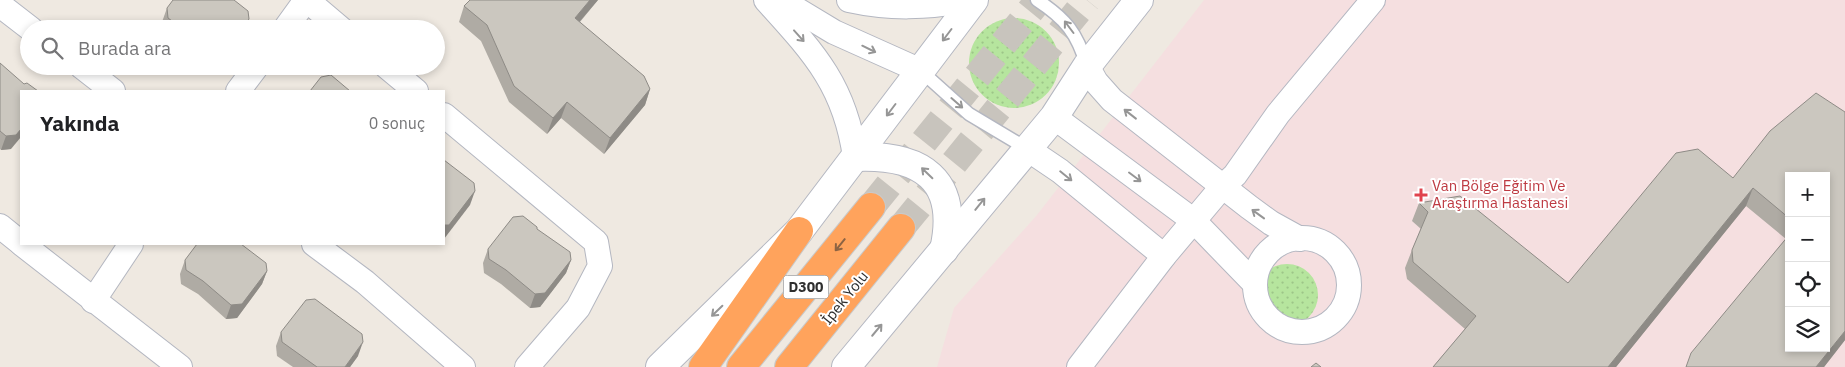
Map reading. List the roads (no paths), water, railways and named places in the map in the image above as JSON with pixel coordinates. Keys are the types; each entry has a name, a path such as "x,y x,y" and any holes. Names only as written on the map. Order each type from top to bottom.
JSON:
{"highway":[{"name":"D300","path":"741,367 871,207"},
{"name":"İpek Yolu","path":"789,367 901,228"},
{"path":"703,367 799,231"}],"street":[{"path":"292,20 306,0 330,20"},
{"path":"766,0 810,48 828,74 843,103 852,131 855,157"},
{"path":"781,0 834,32 920,71"},
{"path":"849,0 903,8 932,7 968,0"},
{"path":"660,367 799,231 974,0"},
{"path":"846,367 1054,116 1087,66 1139,0"},
{"path":"1078,367 1164,256 1222,187 1235,175 1278,114 1373,0"},
{"path":"0,5 20,20"},
{"path":"1087,66 1096,82 1112,100 1270,223 1300,238"},
{"path":"92,75 113,90"},
{"path":"239,90 250,75"},
{"path":"397,75 415,90"},
{"path":"445,116 596,242 600,266 578,308 528,367"},
{"path":"1054,116 1194,221 1254,283"},
{"path":"1026,148 1060,171 1164,256"},
{"path":"855,157 890,157 906,160 926,170 941,190 948,209 948,231 944,250"},
{"path":"0,226 20,241"},
{"path":"1300,238 1318,241 1331,248 1345,268 1348,276 1348,292 1343,308 1333,321 1319,329 1303,332 1286,330 1272,322 1262,311 1256,298 1254,283 1257,268 1265,255 1289,239 1300,238"},
{"path":"24,245 93,301 180,367"},
{"path":"93,301 131,245"},
{"path":"315,245 365,282 463,367"}],"lane":[{"path":"1038,0 1059,14 1073,32 1087,66"},
{"path":"920,71 970,114 1026,148"}],"tunnel":[{"path":"871,207 1039,0"},
{"path":"901,228 1087,0"}],"place":[{"name":"Van Bölge Eğitim Ve Araştırma Hastanesi","path":"1421,195"}]}
